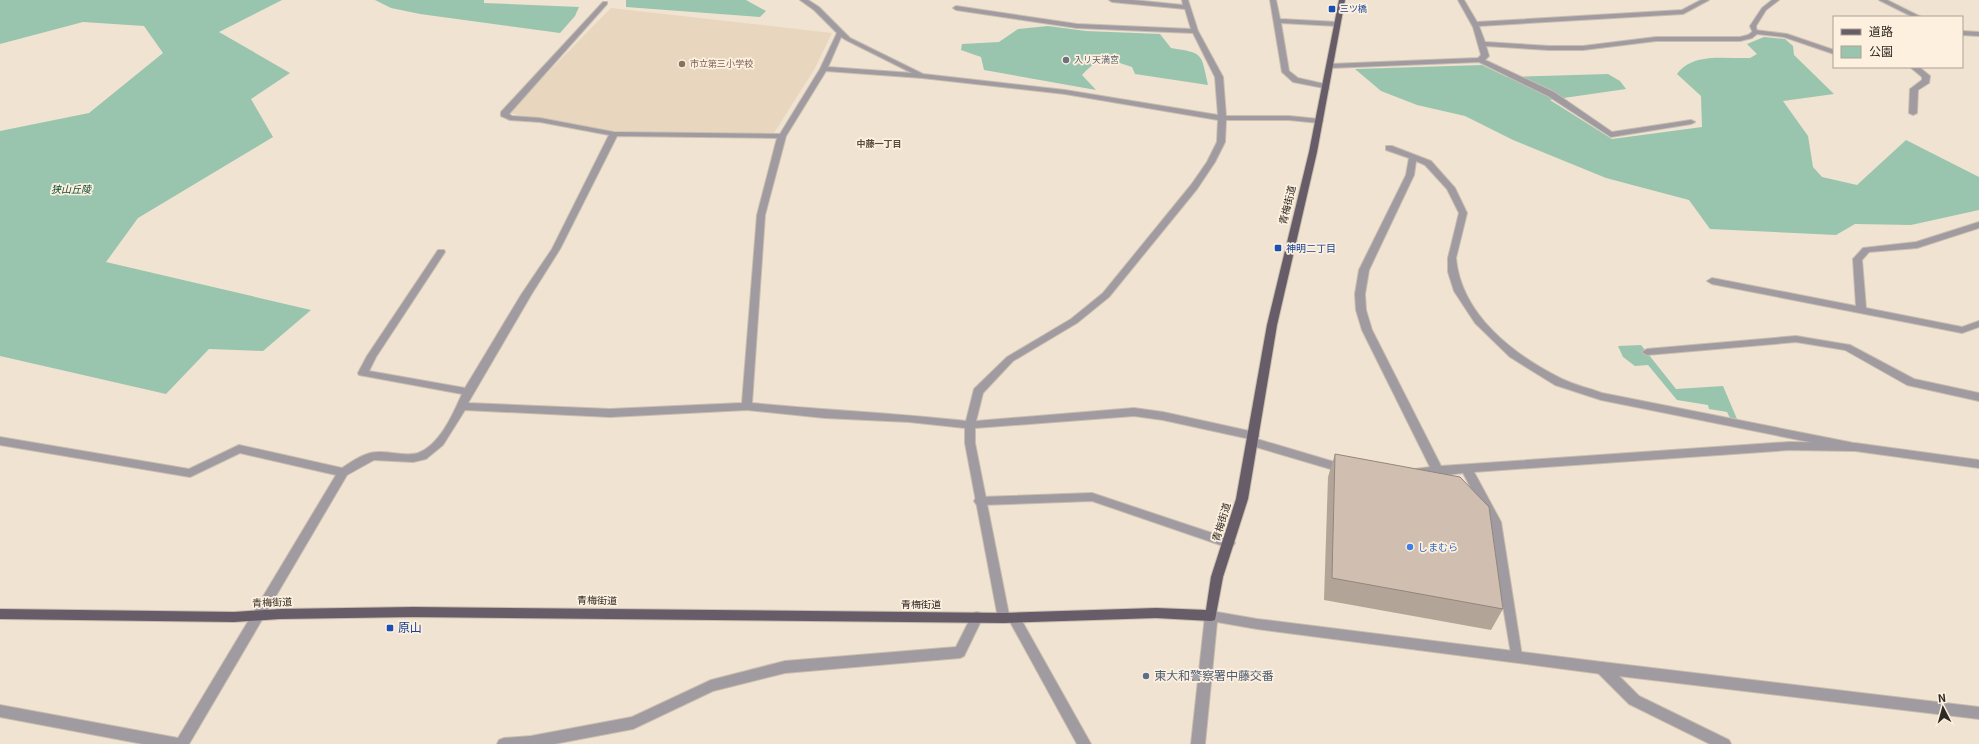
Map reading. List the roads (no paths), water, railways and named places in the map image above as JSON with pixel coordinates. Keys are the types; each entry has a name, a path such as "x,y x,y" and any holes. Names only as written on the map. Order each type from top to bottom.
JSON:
{"main road":[{"name":"青梅街道","path":"0,614 234,617 413,612 1009,618 1156,613 1211,616 1217,578 1242,499 1272,325 1320,121 1342,0"}],"street":[{"path":"804,0 816,6 840,33 922,76"},
{"path":"1084,744 1009,618 980,501 970,443 970,424 978,392 1010,359 1074,321 1106,295 1160,230 1211,162 1221,142 1222,118 1219,76 1195,31 1185,4 1112,0"},
{"path":"1273,0 1286,72 1296,80 1326,87"},
{"path":"1461,0 1476,24 1483,44 1485,56 1480,60"},
{"path":"1755,32 1753,26 1764,9 1776,0"},
{"path":"1882,0 1916,16"},
{"path":"1476,24 1683,12 1704,1"},
{"path":"605,3 565,45 537,79 504,114 510,118 540,120 614,134 782,136"},
{"path":"956,8 1077,26 1195,31"},
{"path":"1278,21 1337,24"},
{"path":"1483,44 1549,48 1583,48 1656,39 1740,39 1750,37 1755,32"},
{"path":"1755,32 1785,35 1833,52"},
{"path":"747,406 761,215 782,136 824,69 840,33"},
{"path":"1963,33 1979,34"},
{"path":"1330,66 1480,60 1551,94 1611,135 1691,122"},
{"path":"1913,113 1914,89 1926,82 1926,76 1915,68"},
{"path":"824,69 922,76 1065,92 1222,118 1288,118 1320,121"},
{"path":"182,744 343,472 370,456 414,458 427,454 437,446 462,406 468,392 526,295 556,249 614,134"},
{"path":"1389,148 1428,163 1452,188 1464,213 1452,258 1453,272 1459,291 1478,321 1513,355 1559,382 1601,396 1855,447 1979,464"},
{"path":"1413,158 1410,175 1364,270 1360,294 1361,310 1367,330 1438,472"},
{"path":"1862,309 1857,259 1866,250 1917,245 1979,225"},
{"path":"442,252 372,356 363,373 468,392"},
{"path":"1712,281 1862,309 1962,330 1979,324"},
{"path":"1647,352 1796,339 1847,347 1911,382 1979,397"},
{"path":"462,406 610,413 747,406 825,414 909,418 970,424 1134,412 1163,416 1253,439 1355,471"},
{"path":"0,441 190,473 239,449 343,472"},
{"path":"1408,472 1438,472 1789,446 1855,447"},
{"path":"1467,470 1495,522 1516,656"},
{"path":"980,501 1092,498 1229,543"},
{"path":"1198,744 1211,616 1257,624 1602,668 1979,713"},
{"path":"504,744 531,742 633,723 711,686 786,668 960,652 977,617"},
{"path":"1602,668 1634,700 1724,744"},
{"path":"0,711 176,744"}],"place":[{"name":"三ツ橋","path":"1332,9"},
{"name":"入リ天満宮","path":"1066,60"},
{"name":"市立第三小学校","path":"682,64"},
{"name":"神明二丁目","path":"1278,248"},
{"name":"しまむら","path":"1410,547"},
{"name":"原山","path":"390,628"},
{"name":"東大和警察署中藤交番","path":"1146,676"}],"district":[{"name":"中藤一丁目","path":"879,144"}],"park label":[{"name":"狭山丘陵","path":"71,189"}]}
